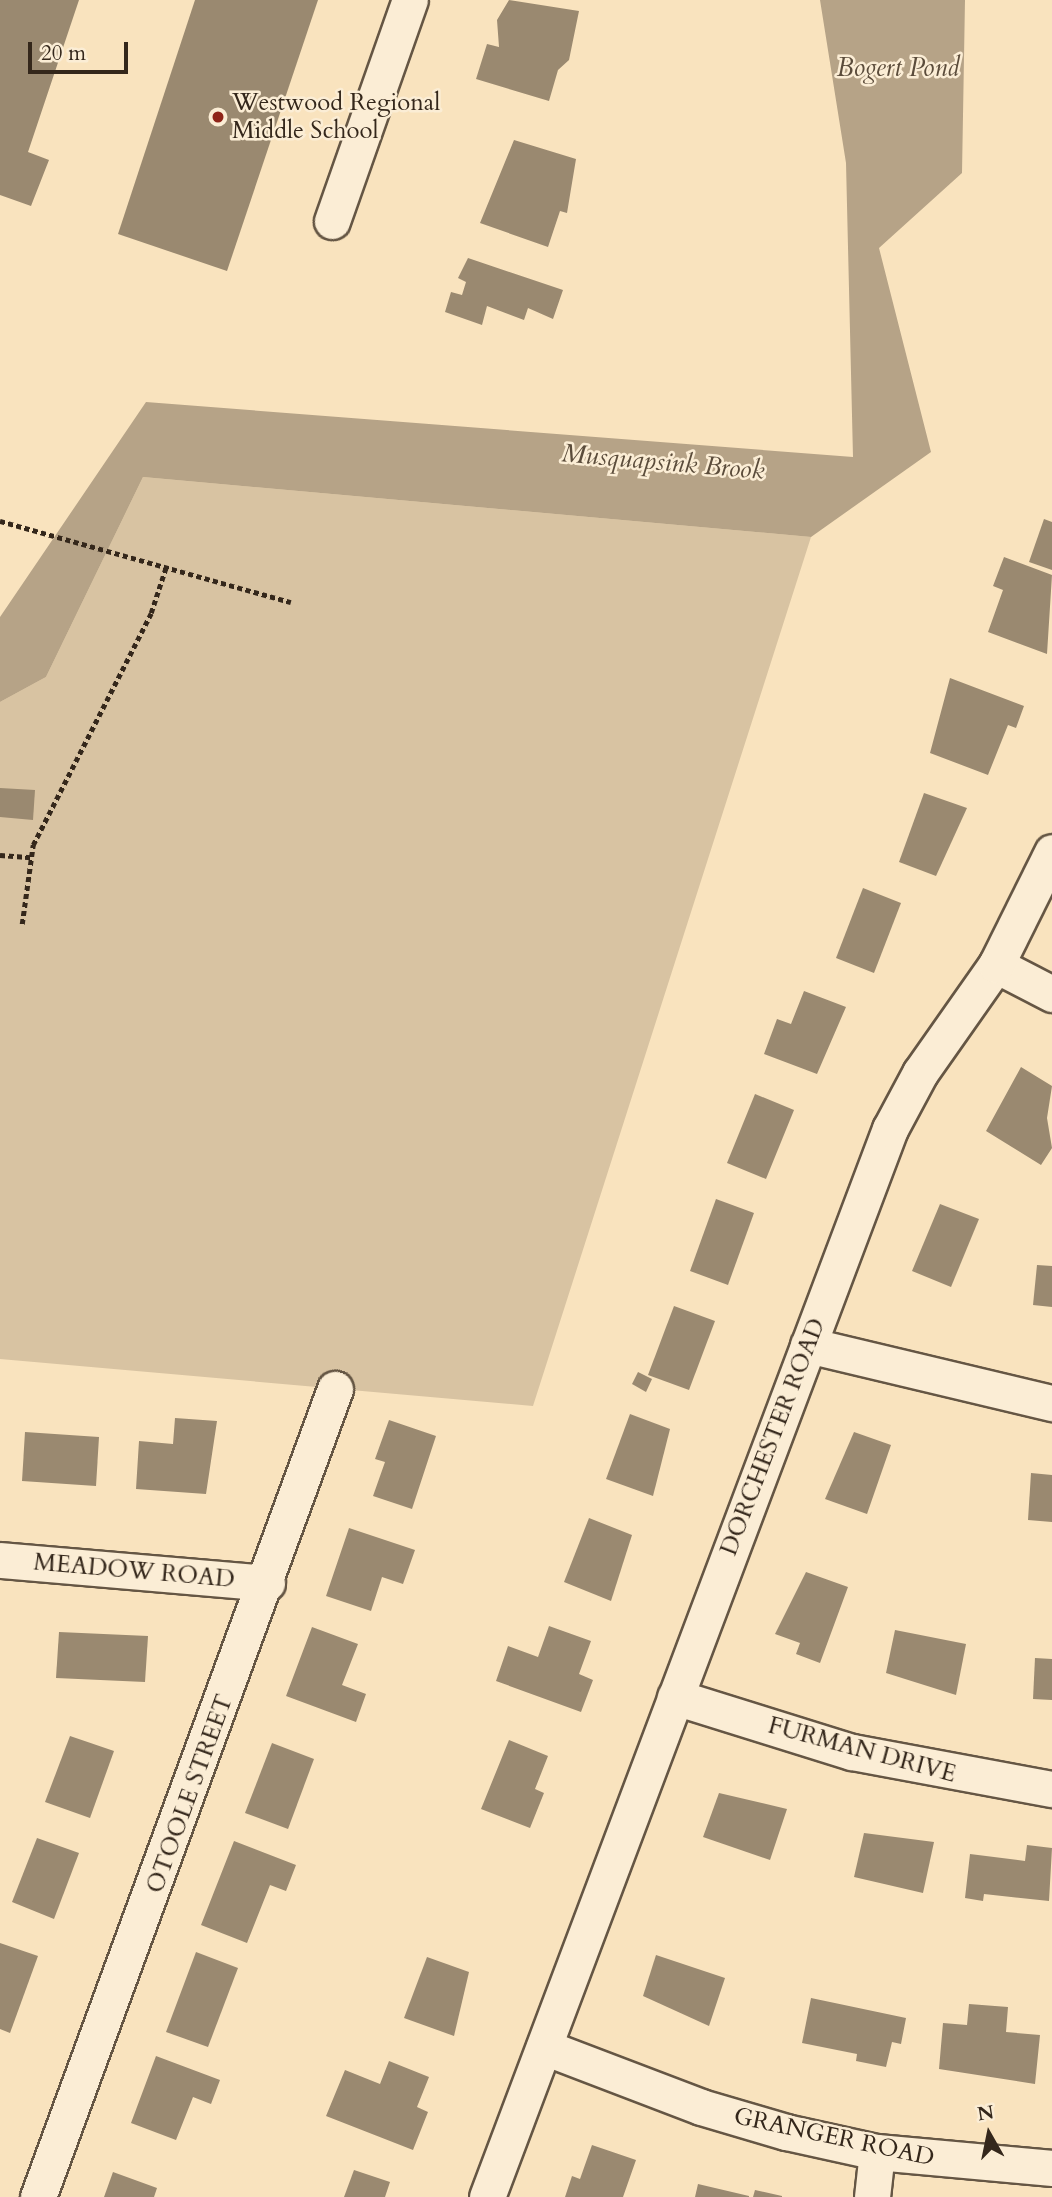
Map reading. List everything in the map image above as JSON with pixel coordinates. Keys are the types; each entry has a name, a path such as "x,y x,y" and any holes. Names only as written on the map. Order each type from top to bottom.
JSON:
{"street":[{"path":"332,221 410,0"},
{"name":"DORCHESTER ROAD","path":"487,2197 890,1129 920,1073 996,965 1052,852"},
{"path":"996,965 1052,995"},
{"path":"808,1345 1052,1403"},
{"name":"OTOOLE STREET","path":"38,2197 267,1583 335,1389"},
{"name":"MEADOW ROAD","path":"0,1560 267,1583"},
{"name":"FURMAN DRIVE","path":"675,1697 852,1752 1052,1789"},
{"name":"GRANGER ROAD","path":"544,2047 701,2108 877,2152 1052,2168"},
{"path":"872,2197 877,2152"}],"path":[{"path":"0,521 291,602"},
{"path":"22,924 31,858 97,710 151,613 166,567"},
{"path":"0,855 31,858"}],"shaded area":[{"path":"143,477 811,537 533,1406 0,1359 0,702 46,677"}],"water":[{"name":"Bogert Pond","path":"820,0 965,0 962,173 879,248 931,452 811,537 143,477 46,677 0,702 0,617 146,402 853,457 846,163"}],"building":[{"path":"0,0 79,0 28,152 49,160 31,206 0,195"},
{"name":"Westwood Regional Middle School","path":"195,0 318,0 227,271 118,234"},
{"path":"509,0 579,11 569,60 558,70 549,101 476,79 487,44 499,47 497,20"},
{"path":"514,140 576,159 567,213 560,211 548,247 480,223"},
{"path":"468,258 563,290 553,319 528,308 524,320 487,306 482,325 445,312 451,292 462,295 466,282 458,278"},
{"path":"1044,519 1052,522 1052,570 1029,562"},
{"path":"1004,557 1052,575 1047,654 988,632 1003,590 993,586"},
{"path":"950,678 1024,706 1016,728 1008,725 988,775 930,753"},
{"path":"0,788 35,790 33,820 0,817"},
{"path":"924,793 967,808 936,876 899,862"},
{"path":"863,888 901,903 874,973 836,958"},
{"path":"804,991 846,1007 817,1074 764,1054 777,1019 791,1024"},
{"path":"1021,1067 1052,1086 1047,1118 1052,1148 1041,1165 986,1131"},
{"path":"755,1094 794,1110 766,1179 727,1163"},
{"path":"716,1199 754,1213 728,1285 690,1271"},
{"path":"940,1204 979,1219 951,1287 912,1271"},
{"path":"1037,1265 1052,1266 1052,1307 1033,1305"},
{"path":"674,1306 715,1321 689,1390 648,1375"},
{"path":"638,1372 652,1379 646,1392 632,1384"},
{"path":"630,1414 670,1429 653,1496 606,1479"},
{"path":"175,1418 217,1421 206,1494 136,1489 139,1441 173,1444"},
{"path":"389,1420 436,1436 412,1509 373,1496 385,1462 375,1459"},
{"path":"25,1432 99,1437 96,1486 22,1481"},
{"path":"854,1432 891,1445 867,1514 825,1499"},
{"path":"1031,1473 1052,1475 1052,1522 1028,1520"},
{"path":"589,1518 632,1535 611,1601 564,1582"},
{"path":"349,1528 415,1550 403,1584 382,1577 371,1611 326,1596"},
{"path":"806,1572 848,1587 820,1663 796,1654 800,1643 775,1634"},
{"path":"549,1626 591,1641 579,1674 593,1680 581,1712 496,1681 508,1646 538,1657"},
{"path":"312,1627 358,1644 342,1685 366,1694 356,1722 286,1696"},
{"path":"895,1630 966,1644 956,1695 886,1673"},
{"path":"59,1632 148,1636 145,1682 56,1678"},
{"path":"1035,1658 1052,1659 1052,1700 1033,1699"},
{"path":"70,1736 114,1751 90,1818 45,1802"},
{"path":"509,1740 548,1756 535,1789 544,1793 530,1828 481,1809"},
{"path":"272,1743 314,1759 288,1829 245,1813"},
{"path":"719,1793 787,1809 770,1860 703,1837"},
{"path":"864,1833 934,1842 923,1893 854,1877"},
{"path":"37,1838 79,1853 54,1919 12,1902"},
{"path":"234,1841 296,1865 286,1891 270,1885 247,1943 201,1925"},
{"path":"1027,1845 1052,1848 1049,1901 984,1894 983,1901 965,1898 970,1854 1025,1861"},
{"path":"0,1943 38,1956 10,2033 0,2029"},
{"path":"196,1952 238,1968 208,2047 166,2032"},
{"path":"656,1955 725,1978 709,2026 643,1996"},
{"path":"427,1957 469,1972 454,2036 404,2018"},
{"path":"811,1998 906,2018 901,2044 892,2042 886,2067 856,2061 857,2054 802,2043"},
{"path":"969,2004 1008,2007 1006,2032 1040,2035 1035,2084 939,2069 943,2023 967,2025"},
{"path":"156,2056 220,2080 211,2104 193,2097 176,2140 131,2123"},
{"path":"389,2061 429,2077 417,2107 428,2112 413,2150 326,2116 345,2070 380,2084"},
{"path":"592,2145 636,2160 623,2197 565,2197 572,2176 580,2179"},
{"path":"354,2170 390,2182 385,2197 344,2197"},
{"path":"113,2172 157,2188 154,2197 104,2197"},
{"path":"698,2184 749,2196 749,2197 695,2197"},
{"path":"755,2190 782,2196 782,2197 753,2197"}],"place":[{"name":"Westwood Regional Middle School","path":"218,117"}],"water label":[{"name":"Musquapsink Brook","path":"663,462"}]}
